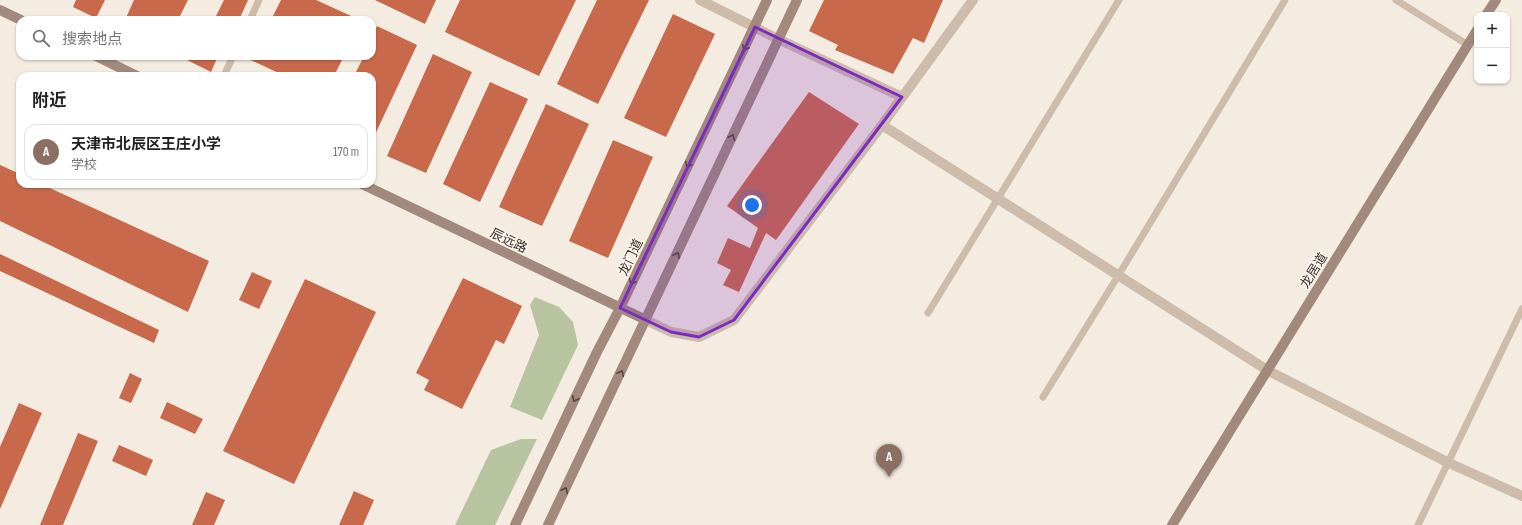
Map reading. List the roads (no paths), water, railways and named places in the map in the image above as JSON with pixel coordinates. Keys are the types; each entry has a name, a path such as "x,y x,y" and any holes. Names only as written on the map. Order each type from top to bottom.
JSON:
{"main road":[{"name":"龙门道","path":"515,525 767,0"},
{"path":"548,525 797,0"},
{"path":"1488,12 1496,0"},
{"path":"0,10 16,18"},
{"name":"龙居道","path":"1172,525 1266,370 1474,35"},
{"path":"104,60 130,72"},
{"name":"辰远路","path":"370,188 646,320"}],"street":[{"path":"700,0 755,26 778,39 902,97"},
{"path":"646,320 671,332 700,337 734,320 882,125 973,0"},
{"path":"882,125 1266,370 1449,463 1522,496"}],"lane":[{"path":"252,16 259,0"},
{"path":"928,313 1119,0"},
{"path":"1043,397 1285,0"},
{"path":"1396,0 1468,45"},
{"path":"226,72 231,60"},
{"path":"1418,525 1522,309"}],"place":[{"name":"天津市北辰区王庄小学","path":"889,477"}]}
